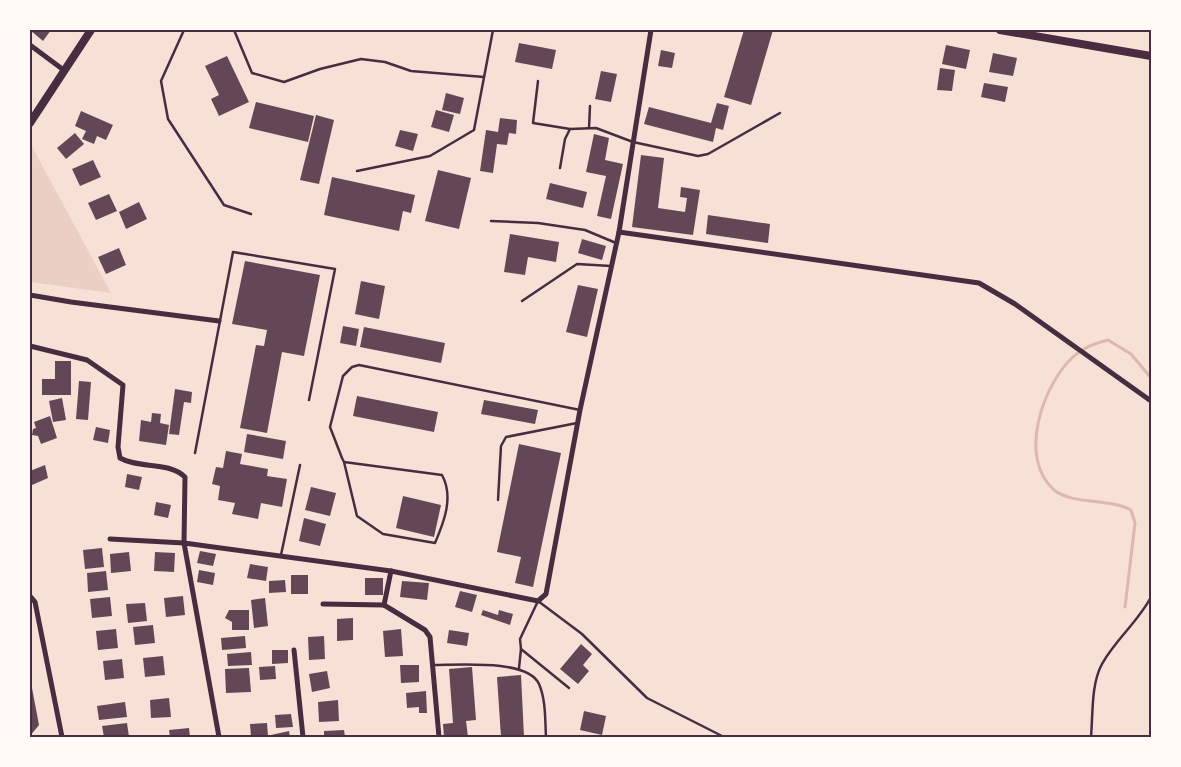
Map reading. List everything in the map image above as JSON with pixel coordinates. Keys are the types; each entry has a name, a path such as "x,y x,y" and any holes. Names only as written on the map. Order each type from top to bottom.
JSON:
{"main road":[{"path":"30,123 91,30"},
{"path":"1000,30 1038,34 1151,56"}],"street":[{"path":"110,539 184,543 391,572 538,601 546,594 577,423 619,232 651,30"},
{"path":"30,45 64,70"},
{"path":"619,232 979,284 1015,304 1151,401"},
{"path":"30,295 218,321"},
{"path":"30,346 87,360 123,385 118,447 120,458 126,462 169,469 185,477 184,543 220,737"},
{"path":"384,605 391,572"},
{"path":"30,596 36,602 62,737"},
{"path":"323,604 384,605 425,630 430,637 439,737"},
{"path":"294,650 302,737"}],"lane":[{"path":"184,30 161,82 168,119 224,205 251,214"},
{"path":"234,30 252,73 284,82 320,69 361,59 386,62 410,70 484,77"},
{"path":"357,171 430,156 474,130 493,30"},
{"path":"538,81 533,123 570,129 589,128 633,142 691,155 708,154 780,113"},
{"path":"589,128 590,106"},
{"path":"560,168 565,139 570,129"},
{"path":"491,221 538,223 585,230 616,243"},
{"path":"195,453 218,321 233,252 335,269 309,400"},
{"path":"522,301 577,264 611,266"},
{"path":"344,462 442,475 446,483 446,518 435,543 383,534 357,516 344,462 330,427 343,376 352,366 359,365 580,410"},
{"path":"498,500 501,446 506,437 577,423"},
{"path":"280,557 300,465"},
{"path":"1091,737 1096,684 1102,664 1143,611 1151,597"},
{"path":"518,668 521,649 520,639 538,601 582,634 646,698 724,737"},
{"path":"521,649 569,688"},
{"path":"432,665 518,668 536,678 543,697 546,737"}],"shaded area":[{"path":"30,143 111,293 30,282"}],"building":[{"path":"30,30 51,30 43,41"},
{"path":"744,30 773,30 751,105 724,97"},
{"path":"519,43 556,50 552,69 515,62"},
{"path":"946,45 970,50 966,69 942,64"},
{"path":"661,50 675,53 672,68 658,66"},
{"path":"993,53 1017,58 1013,76 989,72"},
{"path":"227,56 249,102 219,116 211,99 219,95 205,66"},
{"path":"940,68 955,70 952,91 937,90"},
{"path":"601,71 617,74 611,102 595,99"},
{"path":"984,83 1008,87 1005,102 981,97"},
{"path":"446,93 464,98 460,114 442,110"},
{"path":"256,102 314,116 308,142 249,128"},
{"path":"717,103 729,106 723,130 716,128 713,142 644,124 649,107 711,123"},
{"path":"436,110 454,115 449,132 431,127"},
{"path":"81,111 113,125 106,140 97,136 94,144 82,139 86,131 75,126"},
{"path":"316,115 334,120 319,184 300,180"},
{"path":"500,118 517,120 516,134 509,133 507,145 497,144 493,173 480,171 486,130 498,132"},
{"path":"400,130 418,134 413,151 395,146"},
{"path":"75,133 84,144 66,159 57,148"},
{"path":"594,134 609,138 605,160 623,164 611,219 597,216 606,176 586,172"},
{"path":"641,155 664,158 658,208 685,212 687,198 680,197 681,187 700,190 693,235 632,227"},
{"path":"93,160 101,177 80,186 72,169"},
{"path":"438,170 471,178 459,229 425,221"},
{"path":"332,177 415,195 411,213 403,211 399,231 324,215"},
{"path":"550,183 587,192 583,208 546,199"},
{"path":"109,194 117,211 96,220 88,203"},
{"path":"139,202 147,219 126,229 119,212"},
{"path":"708,215 770,224 768,243 706,234"},
{"path":"510,234 559,242 556,262 528,257 525,275 504,272"},
{"path":"582,239 606,246 602,260 578,253"},
{"path":"119,248 126,265 106,274 98,257"},
{"path":"245,261 320,275 304,356 282,352 267,433 240,428 256,345 264,346 267,330 232,324"},
{"path":"361,281 385,286 379,319 355,314"},
{"path":"578,285 598,289 587,337 566,332"},
{"path":"343,326 359,329 356,346 340,343"},
{"path":"364,327 445,343 441,363 360,347"},
{"path":"55,361 71,361 71,395 42,395 42,379 55,379"},
{"path":"79,381 91,382 88,420 76,419"},
{"path":"175,389 192,392 191,403 184,402 179,435 169,434"},
{"path":"357,396 438,412 434,432 353,416"},
{"path":"62,398 66,420 53,422 49,401"},
{"path":"484,400 538,410 535,424 481,414"},
{"path":"152,413 161,414 160,423 169,425 166,445 139,441 141,420 151,422"},
{"path":"50,416 57,438 41,444 38,436 32,435 33,429 36,428 34,422"},
{"path":"96,427 110,430 108,443 93,440"},
{"path":"247,434 286,441 283,459 244,452"},
{"path":"519,444 561,453 533,587 515,583 521,557 497,552"},
{"path":"226,451 242,454 240,464 268,469 267,476 287,479 282,507 261,503 258,519 232,514 235,503 218,500 220,486 212,484 216,467 223,468"},
{"path":"45,465 48,478 32,485 30,471"},
{"path":"127,474 142,477 139,490 125,487"},
{"path":"311,487 336,493 330,516 305,510"},
{"path":"403,496 441,505 434,537 396,528"},
{"path":"156,502 171,505 168,518 154,515"},
{"path":"304,518 326,524 320,546 299,541"},
{"path":"102,548 104,567 85,569 83,550"},
{"path":"200,551 216,554 213,566 197,563"},
{"path":"129,552 131,571 111,573 110,554"},
{"path":"155,552 175,553 174,572 154,571"},
{"path":"250,564 268,567 266,581 247,578"},
{"path":"199,570 215,573 213,585 197,582"},
{"path":"106,571 108,590 88,592 87,573"},
{"path":"291,575 308,575 308,594 291,594"},
{"path":"365,578 383,578 383,595 365,595"},
{"path":"285,580 286,592 269,593 269,581"},
{"path":"402,581 429,583 427,600 400,597"},
{"path":"460,591 477,595 472,612 455,607"},
{"path":"183,596 185,615 166,617 164,598"},
{"path":"110,597 112,616 92,618 90,599"},
{"path":"265,598 268,626 254,628 251,600"},
{"path":"145,603 147,621 128,623 126,604"},
{"path":"229,610 249,610 249,630 232,630 232,622 225,618"},
{"path":"483,610 498,615 499,610 513,614 510,625 481,615"},
{"path":"353,618 353,640 337,641 337,619"},
{"path":"153,625 155,643 135,645 133,627"},
{"path":"116,629 118,648 98,650 96,631"},
{"path":"401,629 403,656 385,657 383,631"},
{"path":"449,630 469,633 467,646 447,643"},
{"path":"245,636 246,648 222,650 221,638"},
{"path":"324,636 325,659 309,660 308,637"},
{"path":"581,644 592,654 583,665 589,671 578,684 560,669"},
{"path":"272,650 288,650 288,663 272,664"},
{"path":"251,652 252,665 228,666 227,654"},
{"path":"163,656 165,675 145,677 143,658"},
{"path":"122,659 124,678 105,680 103,661"},
{"path":"400,665 419,665 419,682 401,683"},
{"path":"275,666 276,679 260,680 259,667"},
{"path":"472,667 476,720 466,721 468,737 444,737 443,724 453,723 449,669"},
{"path":"249,668 251,692 226,693 225,669"},
{"path":"327,671 330,688 312,692 309,674"},
{"path":"521,675 524,737 501,737 497,677"},
{"path":"32,688 39,725 30,736 30,689"},
{"path":"426,691 427,713 419,713 419,707 407,708 406,693"},
{"path":"169,698 171,717 151,718 150,700"},
{"path":"338,700 339,721 319,722 318,702"},
{"path":"125,702 127,717 99,720 97,706"},
{"path":"584,711 606,716 602,735 580,730"},
{"path":"291,714 293,727 276,728 275,715"},
{"path":"127,723 129,737 104,737 102,726"},
{"path":"267,723 268,736 251,737 250,724"},
{"path":"189,728 190,737 170,737 169,730"},
{"path":"344,730 345,737 324,737 324,731"},
{"path":"289,731 290,737 271,737 271,735"}],"waterway":[{"path":"1125,607 1135,523 1131,510 1113,504 1071,498 1054,490 1043,476 1037,459 1038,421 1044,402 1063,368 1074,356 1094,344 1108,340 1131,354 1151,378"}]}
